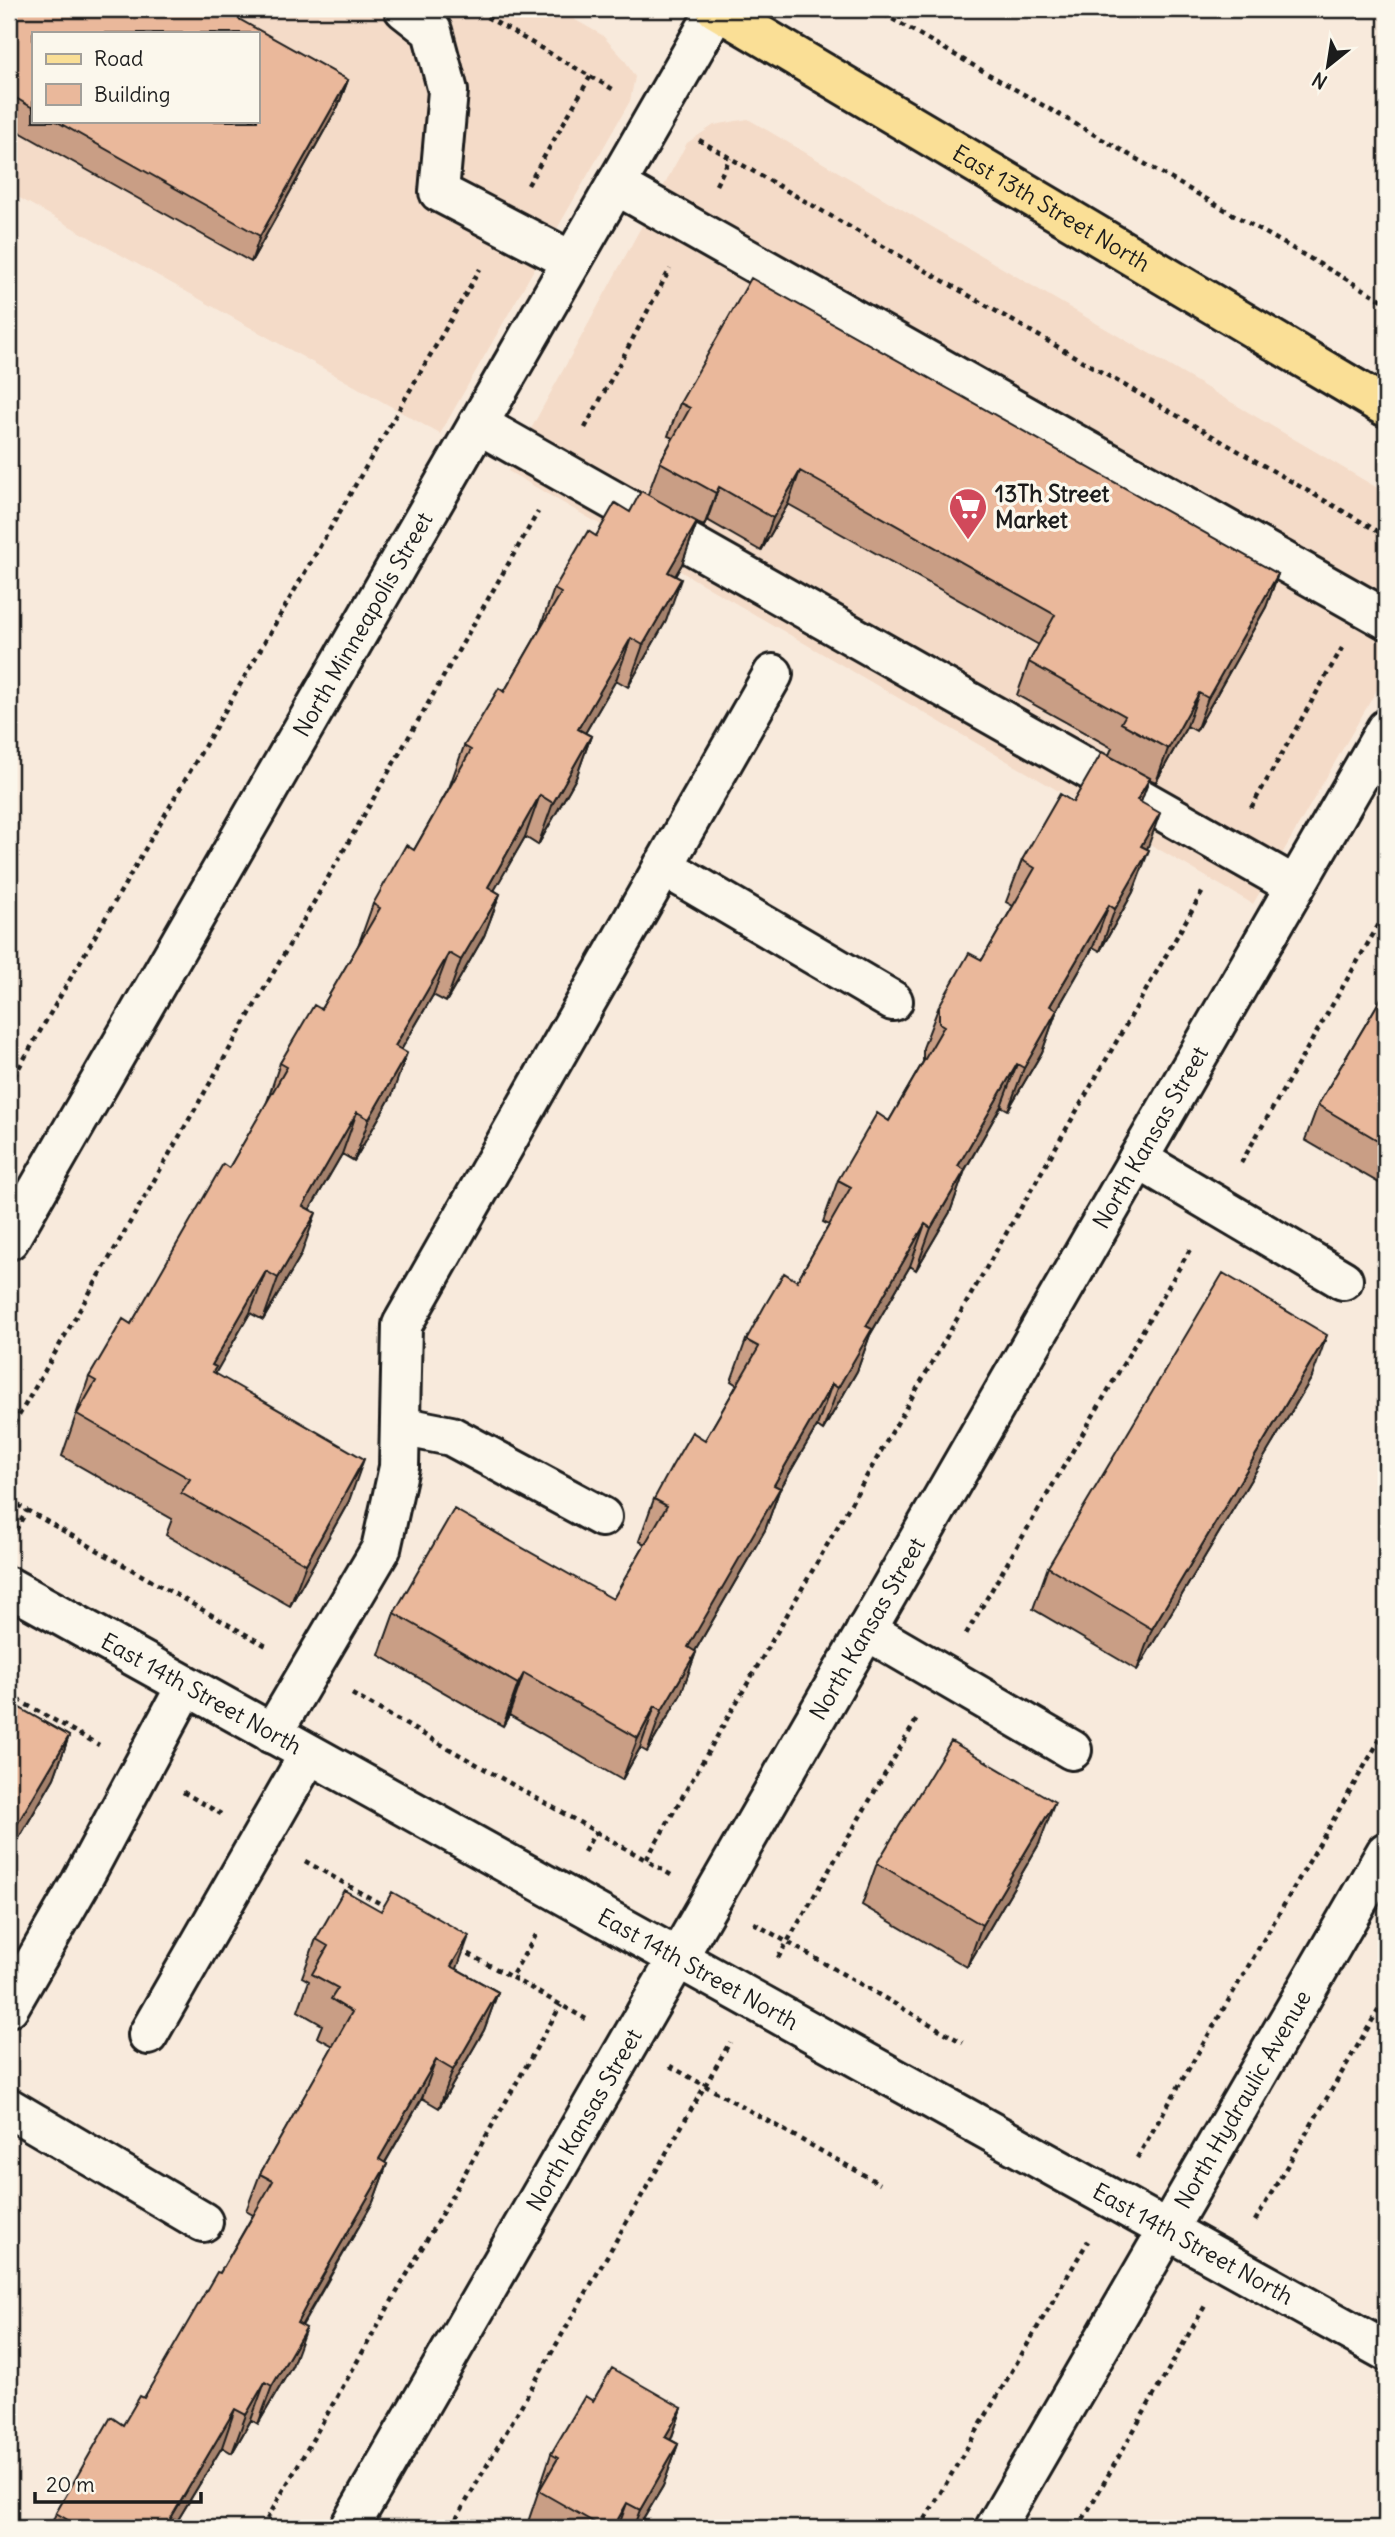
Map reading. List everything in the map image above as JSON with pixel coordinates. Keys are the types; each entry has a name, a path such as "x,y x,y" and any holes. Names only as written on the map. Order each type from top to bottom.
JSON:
{"main road":[{"name":"East 13th Street North","path":"717,9 1386,407"}],"street":[{"path":"404,9 432,31 447,92 439,192 572,261"},
{"name":"North Minneapolis Street","path":"9,1240 717,9"},
{"path":"616,186 1386,619"},
{"path":"478,424 1295,886"},
{"path":"272,1734 381,1549 399,1467 402,1325 773,674"},
{"name":"North Kansas Street","path":"349,2528 1386,729"},
{"path":"663,866 894,1001"},
{"path":"1138,1159 1343,1280"},
{"path":"400,1426 451,1436 602,1517"},
{"name":"East 14th Street North","path":"9,1587 1386,2351"},
{"path":"866,1630 1072,1750"},
{"path":"9,2007 81,1882 186,1686"},
{"path":"148,2035 309,1754"},
{"name":"North Hydraulic Avenue","path":"995,2528 1386,1852"},
{"path":"9,2108 203,2222"}],"path":[{"path":"472,9 1386,536"},
{"path":"875,9 1386,302"},
{"path":"9,1085 590,77"},
{"path":"9,1433 562,471 730,158"},
{"path":"9,1543 26,1510"},
{"path":"920,2528 1386,1729"},
{"path":"262,2528 561,2005"}],"shaded area":[{"path":"9,9 556,9 602,35 624,59 635,77 630,101 440,434 9,192"},
{"path":"748,119 1386,493 1386,674 1253,904 508,471 687,143 714,125"}],"building":[{"path":"9,9 221,9 348,80 260,236 58,122 259,122 259,32 32,32 32,107 9,94"},
{"path":"751,278 1278,574 1208,698 1199,693 1168,749 1121,723 1125,716 1029,662 1055,615 800,471 773,518 719,487 716,493 660,462 690,408 680,403"},
{"path":"641,491 697,522 668,572 681,579 643,645 631,638 578,729 591,736 553,803 540,795 488,887 500,894 461,960 449,953 395,1046 407,1053 369,1119 357,1112 303,1206 316,1213 278,1278 266,1271 212,1365 216,1367 213,1372 364,1459 306,1564 181,1493 190,1479 77,1414 96,1381 89,1377 123,1319 131,1324 223,1164 229,1168 287,1067 280,1063 314,1005 321,1009 380,908 373,904 406,845 414,850 471,750 464,746 499,688 504,692 561,593 554,589 588,531 596,536 615,503 630,512"},
{"path":"1102,752 1150,778 1137,800 1160,813 1141,846 1149,850 1115,909 1109,905 1050,1006 1057,1010 1024,1068 1017,1064 958,1166 965,1170 931,1228 925,1224 866,1326 872,1329 838,1388 832,1384 774,1485 780,1488 688,1647 696,1652 662,1710 655,1706 638,1738 524,1673 518,1684 394,1613 454,1509 613,1599 667,1506 654,1499 672,1466 692,1432 705,1440 759,1347 746,1340 764,1307 784,1273 797,1281 851,1187 838,1180 877,1113 889,1121 944,1026 939,1023 939,1006 969,953 982,960 1035,868 1022,860 1060,794 1073,802"},
{"path":"1386,990 1386,1145 1318,1105"},
{"path":"1223,1273 1327,1335 1152,1629 1048,1567"},
{"path":"9,1702 69,1736 16,1826 9,1822"},
{"path":"951,1741 1055,1802 982,1925 877,1863"},
{"path":"344,1890 381,1911 392,1892 469,1936 451,1966 498,1992 453,2070 436,2060 379,2159 387,2164 297,2323 306,2328 272,2386 265,2382 246,2415 235,2409 165,2528 70,2528 73,2523 56,2513 111,2417 123,2425 140,2396 144,2398 217,2272 220,2273 273,2181 260,2174 352,2012 331,1999 338,1988 312,1974 328,1946 316,1939"},
{"path":"612,2368 682,2408 665,2437 678,2444 640,2510 627,2503 613,2528 604,2528 539,2491 558,2458 551,2454 585,2396 593,2401"}],"place":[{"name":"13Th Street Market","path":"968,541"}]}
